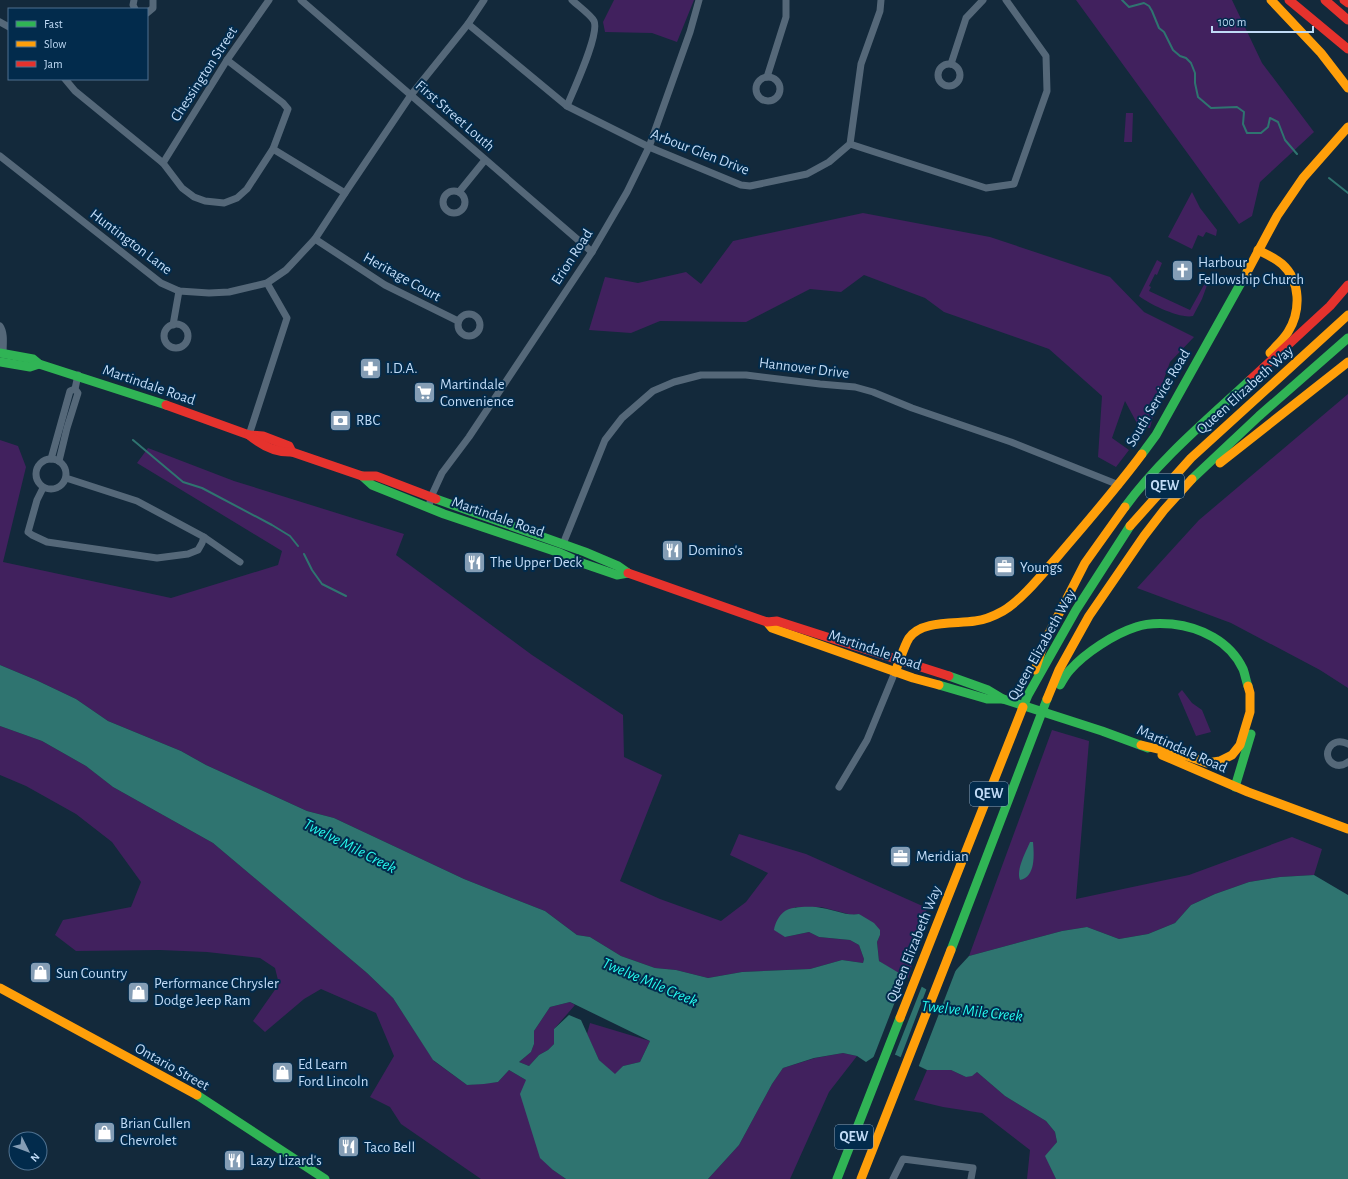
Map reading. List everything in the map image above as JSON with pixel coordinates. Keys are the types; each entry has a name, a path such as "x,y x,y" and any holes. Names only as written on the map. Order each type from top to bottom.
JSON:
{"main road":[{"path":"1271,0 1313,42 1335,68 1348,88"},
{"path":"1289,0 1348,50"},
{"path":"1326,0 1348,20"},
{"path":"1344,0 1348,3"},
{"name":"South Service Road","path":"895,672 909,638 921,628 934,624 975,621 989,618 1004,611 1035,583 1119,485 1156,435 1277,216 1303,178 1348,127"},
{"path":"1210,416 1288,332 1294,318 1297,305 1297,290 1293,277 1284,266 1258,250"},
{"path":"1028,695 1044,643 1064,602 1085,563 1117,516 1150,476 1177,447 1308,328 1348,285"},
{"name":"Queen Elizabeth Way","path":"837,1179 1028,695 1076,610 1129,527 1191,458 1348,315"},
{"name":"Queen Elizabeth Way","path":"861,1179 970,903 1040,718 1060,670 1089,616 1144,536 1164,510 1190,481 1259,416 1348,338"},
{"name":"Martindale Road","path":"1,356 33,359 39,364 78,375 159,402 249,435 263,436 289,446 292,452 362,476 376,476 563,544 618,566 628,573 767,622 777,621 944,674 988,690 1003,699 1102,730 1141,745 1235,787 1348,828"},
{"path":"1144,536 1204,477 1268,424 1348,362"},
{"name":"Martindale Road","path":"362,476 372,485 444,514 560,553 582,563 616,575 628,573"},
{"name":"Martindale Road","path":"767,622 772,628 895,672 987,699 1003,699"},
{"path":"1040,718 1070,670 1084,656 1124,631 1137,626 1159,623 1181,625 1198,629 1210,635 1229,649 1234,655 1243,669 1250,693 1250,712 1253,724 1249,745 1235,787"},
{"path":"1141,745 1190,757 1207,763 1220,761 1232,755 1240,746 1250,712"},
{"name":"Ontario Street","path":"0,988 200,1097 325,1179"},
{"path":"829,1179 870,1094"}],"street":[{"path":"148,12 153,8 153,0"},
{"name":"Chessington Street","path":"162,163 227,60 269,0"},
{"name":"First Street Louth","path":"301,0 592,252"},
{"name":"Huntington Lane","path":"0,156 161,283 179,291 209,293 229,292 267,283 286,270 315,239 411,95 468,24 484,0"},
{"path":"567,106 590,49 596,28 594,21 572,0"},
{"name":"Erion Road","path":"429,507 431,497 442,473 469,437 592,252 627,192 649,147 690,32 699,0"},
{"path":"767,77 786,17 786,0"},
{"path":"881,0 880,11 861,64 850,144 986,188 1014,184 1047,90 1046,56 1006,0"},
{"path":"951,64 966,18 983,0"},
{"name":"Arbour Glen Drive","path":"468,24 567,106 649,147 741,185 750,186 807,174 829,162 850,144"},
{"path":"66,80 75,92 162,163 182,188 194,198 224,203 237,198 247,189 273,149 288,109 283,103 227,60"},
{"path":"273,149 345,193"},
{"path":"459,192 485,160"},
{"name":"Heritage Court","path":"315,239 384,286 458,321"},
{"path":"249,435 287,318 267,283"},
{"path":"173,325 179,291"},
{"path":"0,326 3,337 1,356"},
{"name":"Hannover Drive","path":"563,544 605,440 622,418 653,391 674,382 701,375 746,374 855,387 873,392 912,408 1011,442 1119,485"},
{"path":"59,461 78,393 75,389 78,375"},
{"path":"51,459 70,391 75,389"},
{"path":"51,459 59,461 65,467 66,478 57,489 52,490 43,488 37,480 36,470 42,462 51,459"},
{"path":"66,478 137,501 204,537 240,562"},
{"path":"43,488 36,500 28,532 47,542 157,558 188,554 198,550 204,537"},
{"path":"839,787 867,740 895,672"},
{"path":"1348,744 1337,741 1328,749 1327,755 1329,760 1339,766 1348,762"},
{"path":"893,1179 903,1159 973,1168 971,1179"}],"shaded area":[{"path":"614,0 694,0 677,42 652,33 605,32 603,22"},
{"path":"1076,0 1232,0 1262,63 1314,132 1260,182 1252,216 1239,224"},
{"path":"1126,113 1133,113 1132,142 1124,142"},
{"path":"1192,192 1200,208 1217,230 1216,236 1206,232 1203,237 1198,235 1192,249 1168,237"},
{"path":"863,213 990,237 1110,277 1144,312 1194,337 1170,362 1159,393 1150,428 1139,427 1125,401 1112,438 1129,450 1116,467 1098,457 1102,396 1049,349 944,312 925,298 864,275 841,292 810,289 746,322 660,321 631,333 589,330 605,277 638,283 686,272 701,284 733,241"},
{"path":"1157,260 1162,263 1157,275 1155,274 1149,286 1151,287 1149,291 1190,310 1205,283 1201,281 1205,274 1210,277 1202,299 1193,316 1173,313 1157,307 1139,296"},
{"path":"1348,394 1348,688 1320,670 1231,623 1137,588 1199,520"},
{"path":"0,440 18,446 26,467 3,562 171,598 278,565 282,551 137,463 148,448 234,481 404,534 396,555 532,655 623,715 624,757 662,775 620,881 660,899 721,921 746,902 768,873 730,855 739,834 806,854 927,908 908,980 879,961 877,942 880,935 859,914 852,915 821,907 795,907 785,937 809,932 819,937 850,940 859,945 864,959 863,963 842,960 810,969 742,972 708,978 676,970 655,968 621,956 590,937 577,935 545,911 464,879 334,818 307,811 206,765 181,751 108,721 76,699 0,665"},
{"path":"1182,690 1192,703 1202,710 1211,732 1196,736 1178,694"},
{"path":"0,726 42,741 86,766 113,787 213,843 367,973 393,998 434,1061 467,1085 498,1082 509,1070 526,1080 553,1170 566,1179 481,1179 401,1124 390,1107 370,1097 394,1056 376,1013 321,989 304,999 265,1032 253,1021 279,984 275,968 260,958 207,952 160,950 76,951 55,935 63,920 131,907 141,882 112,842 76,814 26,786 0,775"},
{"path":"1052,730 1089,741 1076,899 1189,875 1292,837 1322,849 1314,875 1280,877 1249,882 1215,894 1191,905 1175,923 1148,934 1119,939 1087,927 1062,931 969,956"},
{"path":"570,1002 575,1005 554,1029 554,1044 548,1050 539,1055 529,1066 519,1062 531,1052 534,1044 534,1031 550,1007"},
{"path":"590,1023 650,1041 640,1062 623,1066 615,1075 599,1060 587,1034"},
{"path":"843,1053 857,1056 829,1092 790,1179 708,1179 739,1145 772,1084 783,1068 815,1058"},
{"path":"927,1070 951,1070 966,1077 977,1072 1005,1096 1046,1121 1055,1132 1057,1142 1046,1156 1056,1179 1027,1179 1030,1150 982,1113 943,1107 914,1100"}],"water":[{"name":"Twelve Mile Creek","path":"0,665 76,699 108,721 181,751 206,765 307,811 334,818 464,879 545,911 577,935 590,937 621,956 655,968 676,970 708,978 742,972 810,969 842,960 863,963 864,959 859,945 850,940 819,937 809,932 785,937 774,930 776,922 781,915 788,909 793,908 814,907 845,914 859,914 874,923 880,930 880,935 877,942 879,961 934,994 969,956 1062,931 1087,927 1119,939 1148,934 1175,923 1191,905 1215,894 1249,882 1280,877 1314,875 1348,895 1348,1179 1056,1179 1045,1156 1057,1142 1055,1132 1046,1121 1005,1096 977,1072 972,1076 966,1077 951,1070 927,1070 896,1055 881,1052 866,1062 857,1056 843,1053 814,1058 783,1068 772,1084 739,1145 708,1179 566,1179 540,1158 520,1094 526,1080 509,1070 498,1082 467,1085 433,1060 393,998 367,973 213,843 113,787 86,766 42,741 0,726","holes":["570,1002 650,1041 640,1062 623,1066 615,1074 599,1060 581,1020 569,1015 554,1029 554,1044 548,1050 539,1055 529,1066 519,1062 531,1052 534,1044 534,1031 550,1007"]},
{"path":"1030,842 1033,842 1033,864 1029,874 1020,880 1020,866"}],"pier":[{"path":"957,967 918,1068 900,1059 927,988 933,992"},
{"path":"905,976 922,986 894,1057 882,1054 872,1061"}],"waterway":[{"path":"1122,0 1129,7 1144,3 1149,6 1159,28 1164,32 1173,50 1191,63 1195,73 1195,83 1198,97 1211,108 1237,107 1244,112 1243,124 1247,133 1261,133 1268,127 1270,118 1278,122 1285,140 1297,154"},
{"path":"1329,178 1348,193"},
{"path":"133,440 183,482 202,488 272,525 290,536 298,546"},
{"path":"304,554 312,570 322,584 346,596"}],"traffic: fast":[{"path":"1142,454 1156,435 1247,272"},
{"path":"1192,479 1259,416 1348,338"},
{"path":"0,353 33,359 39,364 166,405"},
{"path":"0,362 30,367 39,364"},
{"path":"1125,507 1169,456 1250,380"},
{"path":"362,476 372,485 444,514 560,553 582,563 617,575 628,573"},
{"path":"436,499 585,552 618,566 628,573"},
{"path":"1023,707 1028,695 1076,610 1130,526"},
{"path":"1060,685 1067,673 1084,657 1100,645 1127,630 1158,623 1193,628 1222,643 1237,659 1243,669 1248,686"},
{"path":"949,676 988,690 1003,699 1102,731 1148,748"},
{"path":"939,685 987,699 1003,699"},
{"path":"951,950 1047,699"},
{"path":"1235,787 1251,734"},
{"path":"837,1179 900,1018"},
{"path":"197,1095 325,1179"}],"traffic: slow":[{"path":"1271,0 1321,53 1348,88"},
{"path":"1247,272 1277,216 1303,178 1348,127"},
{"path":"1258,250 1282,264 1293,279 1296,287 1297,306 1292,324 1286,335 1270,353"},
{"path":"1130,526 1191,458 1348,315"},
{"path":"1220,463 1348,362"},
{"path":"895,672 907,641 914,632 922,628 939,624 986,619 1003,611 1018,600 1040,577 1112,493 1142,454"},
{"path":"1047,699 1059,670 1089,616 1144,536 1164,510 1192,479"},
{"path":"1035,670 1044,643 1085,563 1125,507"},
{"path":"767,622 772,628 913,678 939,685"},
{"path":"1141,745 1190,757 1207,763 1220,761 1232,755 1240,745 1250,712 1250,693 1248,686"},
{"path":"900,1018 1023,707"},
{"path":"1162,755 1248,792 1348,829"},
{"path":"861,1179 951,950"},
{"path":"0,988 197,1095"}],"traffic: jam":[{"path":"1289,0 1348,49"},
{"path":"1325,0 1348,20"},
{"path":"1344,0 1348,3"},
{"path":"1250,380 1330,306 1348,285"},
{"path":"166,405 249,435 263,436 289,446 292,452"},
{"path":"249,435 275,450 292,452 362,476 376,476 436,499"},
{"path":"628,573 767,622 777,621 949,676"}],"place":[{"name":"Harbour Fellowship Church","path":"1182,271"},
{"name":"I.D.A.","path":"371,368"},
{"name":"Martindale Convenience","path":"425,393"},
{"name":"RBC","path":"341,420"},
{"name":"Domino's","path":"673,550"},
{"name":"The Upper Deck","path":"474,562"},
{"name":"Youngs","path":"1004,567"},
{"name":"Meridian","path":"900,856"},
{"name":"Sun Country","path":"41,973"},
{"name":"Performance Chrysler Dodge Jeep Ram","path":"139,992"},
{"name":"Ed Learn Ford Lincoln","path":"283,1073"},
{"name":"Brian Cullen Chevrolet","path":"105,1132"},
{"name":"Taco Bell","path":"349,1147"},
{"name":"Lazy Lizard's","path":"235,1160"}]}
